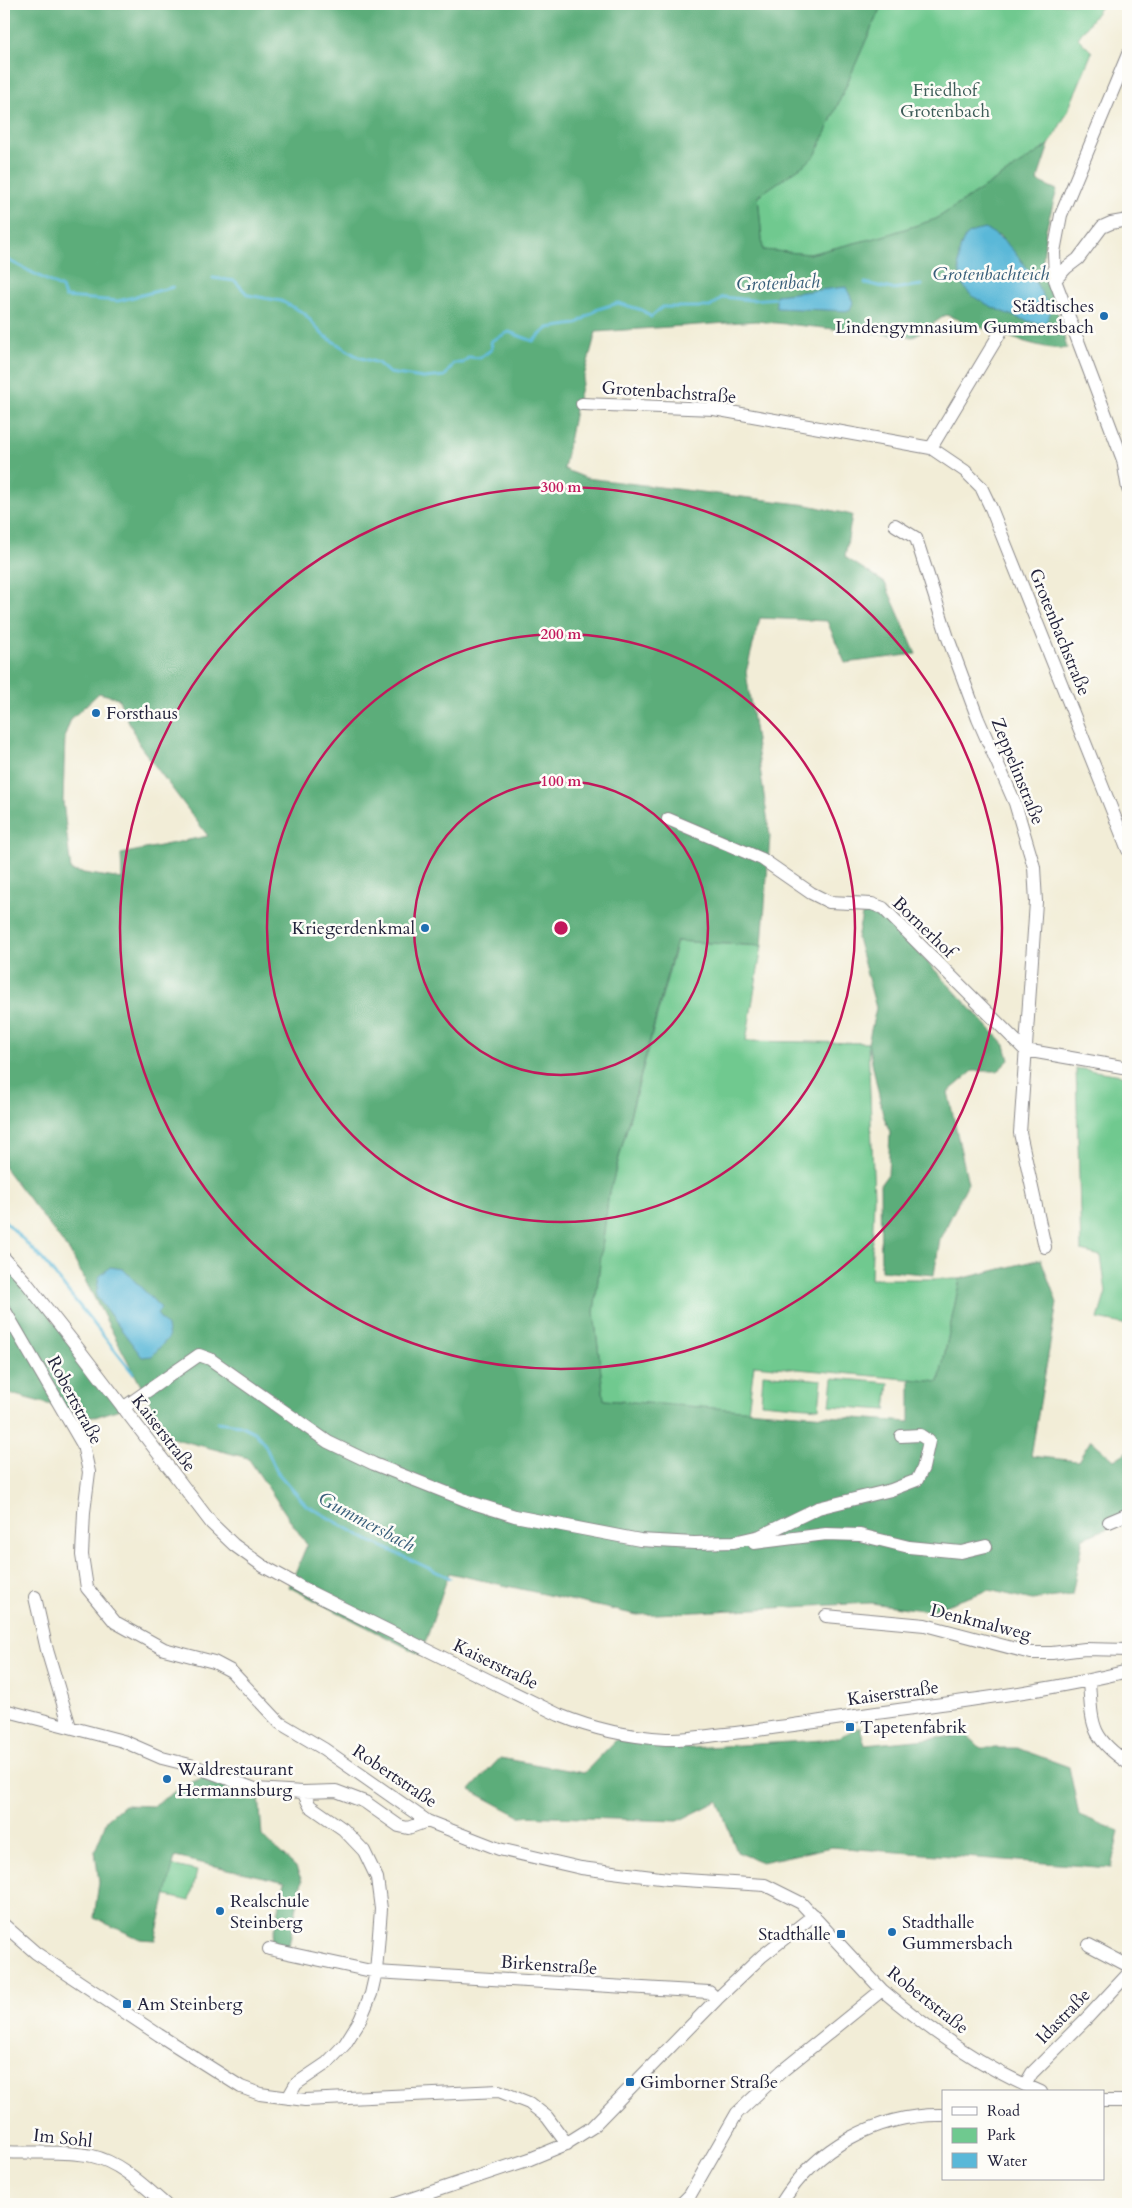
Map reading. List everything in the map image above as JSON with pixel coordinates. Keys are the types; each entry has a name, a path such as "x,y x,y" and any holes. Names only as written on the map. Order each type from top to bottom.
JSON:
{"street":[{"path":"1128,54 1061,214 1054,252 1055,280 1126,460 1128,489"},
{"path":"1055,280 1078,259 1102,227 1111,222 1128,220"},
{"path":"931,448 1000,333"},
{"name":"Grotenbachstraße","path":"582,404 714,409 931,448 965,471 981,487 991,508 1128,850"},
{"name":"Zeppelinstraße","path":"895,525 916,538 948,638 978,719 1014,803 1034,866 1036,902 1026,1050"},
{"name":"Bornerhof","path":"668,819 762,859 812,893 829,902 872,904 883,908 1026,1050"},
{"path":"1045,1247 1020,1133 1026,1050 1128,1068"},
{"name":"Kaiserstraße","path":"4,1258 24,1280 212,1524 234,1545 264,1566 312,1593 586,1726 666,1739 704,1736 793,1726 1089,1681 1128,1671"},
{"name":"Robertstraße","path":"4,1309 83,1444 89,1472 84,1512 82,1555 88,1588 114,1622 164,1648 214,1662 231,1671 280,1723 324,1749 427,1821 499,1849 581,1868 668,1879 765,1885 801,1903 882,1990 956,2045 1036,2090"},
{"path":"123,1408 199,1355 210,1359 328,1442 374,1464 473,1503 515,1516 640,1540 694,1544 751,1543 826,1534 860,1534 909,1547 960,1552 986,1546"},
{"path":"734,1542 760,1536 818,1508 890,1490 917,1480 923,1468 929,1441 920,1435 901,1436"},
{"path":"1109,1522 1128,1514"},
{"path":"35,1597 47,1650 70,1727"},
{"name":"Denkmalweg","path":"826,1616 926,1625 1031,1653 1052,1653 1085,1649 1128,1650"},
{"path":"1089,1681 1091,1711 1096,1735 1115,1754 1128,1763"},
{"path":"4,1710 123,1741 162,1758 194,1766 255,1790 336,1791 352,1796 399,1826 408,1828 427,1821"},
{"path":"288,2098 296,2084 327,2063 345,2044 360,2020 371,1994 376,1972 381,1908 377,1878 364,1851 343,1829 310,1806 303,1792"},
{"path":"396,2204 530,2159 567,2144 591,2128 717,1999 762,1956 814,1915"},
{"path":"4,1925 36,1953 241,2087 260,2094 305,2100 500,2091 529,2103 547,2117 567,2144"},
{"path":"1089,1945 1127,1968"},
{"name":"Birkenstraße","path":"269,1949 376,1972 709,1992 717,1999"},
{"name":"Idastraße","path":"1025,2085 1032,2073 1087,2018 1127,1968"},
{"path":"681,2204 690,2195 737,2113 782,2071 882,1990"},
{"path":"1104,2102 1128,2101"},
{"path":"781,2204 790,2190 813,2164 858,2133 906,2117 942,2115"},
{"name":"Im Sohl","path":"4,2152 93,2156 115,2165 138,2181 165,2204"}],"green space":[{"path":"4,4 882,4 816,154 808,162 758,196 763,250 810,254 883,236 936,219 1049,145 1037,181 1057,190 1046,229 1043,260 1067,348 1057,349 1026,342 946,315 913,337 756,321 596,332 575,410 564,469 586,478 808,505 852,515 845,557 885,583 916,654 845,663 827,621 760,618 746,672 770,836 762,946 676,941 608,1199 594,1312 604,1400 910,1422 910,1379 939,1382 960,1279 1041,1259 1057,1303 1031,1456 1078,1461 1091,1440 1114,1460 1128,1451 1128,1526 1124,1522 1083,1538 1072,1595 1032,1600 989,1590 929,1611 871,1603 637,1615 449,1573 421,1655 289,1587 307,1545 248,1458 168,1437 70,1252 4,1167","holes":["999,235 1037,283 959,269 961,244","99,693 118,698 140,746 208,836 121,854 122,879 71,871 63,801 65,735 71,719"]},
{"name":"Friedhof Grotenbach","path":"882,4 1103,4 1078,38 1092,52 1067,113 1049,145 936,219 883,236 810,254 763,250 758,196 808,162 816,154"},
{"path":"876,912 890,922 1005,1045 1009,1060 998,1071 973,1071 948,1092 968,1183 940,1239 934,1275 881,1270 880,1185 888,1174 890,1132 883,1115 868,1043 876,1008 857,938 862,915"},
{"path":"677,941 762,946 746,1041 868,1043 874,1197 871,1279 960,1279 939,1382 754,1365 748,1411 604,1400 594,1312 608,1199"},
{"path":"1076,1068 1128,1076 1128,1325 1098,1319 1106,1292 1101,1256 1081,1251"},
{"path":"4,1258 123,1408 95,1417 4,1392"},
{"path":"763,1374 822,1380 819,1408 761,1403"},
{"path":"833,1378 889,1383 886,1410 830,1406"},
{"path":"860,1727 865,1745 967,1735 981,1748 1017,1748 1069,1767 1079,1815 1119,1831 1111,1868 831,1847 762,1862 737,1852 718,1801 678,1821 519,1816 470,1790 500,1758 584,1773 617,1739 690,1748 823,1740 837,1738"},
{"path":"202,1778 259,1794 262,1836 296,1867 302,1881 288,1950 271,1943 285,1882 175,1857 155,1940 140,1939 94,1918 99,1882 95,1851 107,1819 124,1805 153,1806 183,1786"},
{"path":"145,1859 197,1871 190,1901 136,1889"}],"water":[{"name":"Grotenbachteich","path":"985,229 1006,243 1032,276 1051,311 1045,322 1036,323 1004,313 974,297 965,287 959,271 961,245 970,233"},
{"path":"846,287 853,302 850,311 776,308 776,295"},
{"path":"110,1267 123,1269 161,1308 157,1314 167,1327 169,1337 152,1356 142,1357 96,1296 99,1277"}],"waterway":[{"name":"Grotenbach","path":"4,258 62,288 65,297 118,301 173,287"},
{"name":"Grotenbach","path":"213,278 235,281 248,295 281,301 304,313 323,335 358,357 378,363 389,373 423,378 445,376 454,363 463,363 469,357 480,358 492,349 491,341 509,332 533,341 548,328 576,324 598,309 618,303 642,310 651,317 662,307 710,307 723,297 751,300 778,298"},
{"name":"Grotenbach","path":"865,283 892,289 922,285"},
{"name":"Gummersbach","path":"4,1220 43,1260 133,1373"},
{"name":"Gummersbach","path":"217,1422 240,1425 256,1433 265,1445 277,1472 306,1505 370,1541 450,1578"}],"place":[{"name":"Städtisches Lindengymnasium Gummersbach","path":"1104,316"},
{"name":"Forsthaus","path":"96,713"},
{"name":"Kriegerdenkmal","path":"425,928"},
{"name":"Tapetenfabrik","path":"850,1727"},
{"name":"Waldrestaurant Hermannsburg","path":"167,1779"},
{"name":"Realschule Steinberg","path":"220,1911"},
{"name":"Stadthalle Gummersbach","path":"892,1932"},
{"name":"Stadthalle","path":"841,1934"},
{"name":"Am Steinberg","path":"127,2004"},
{"name":"Gimborner Straße","path":"630,2082"}]}
